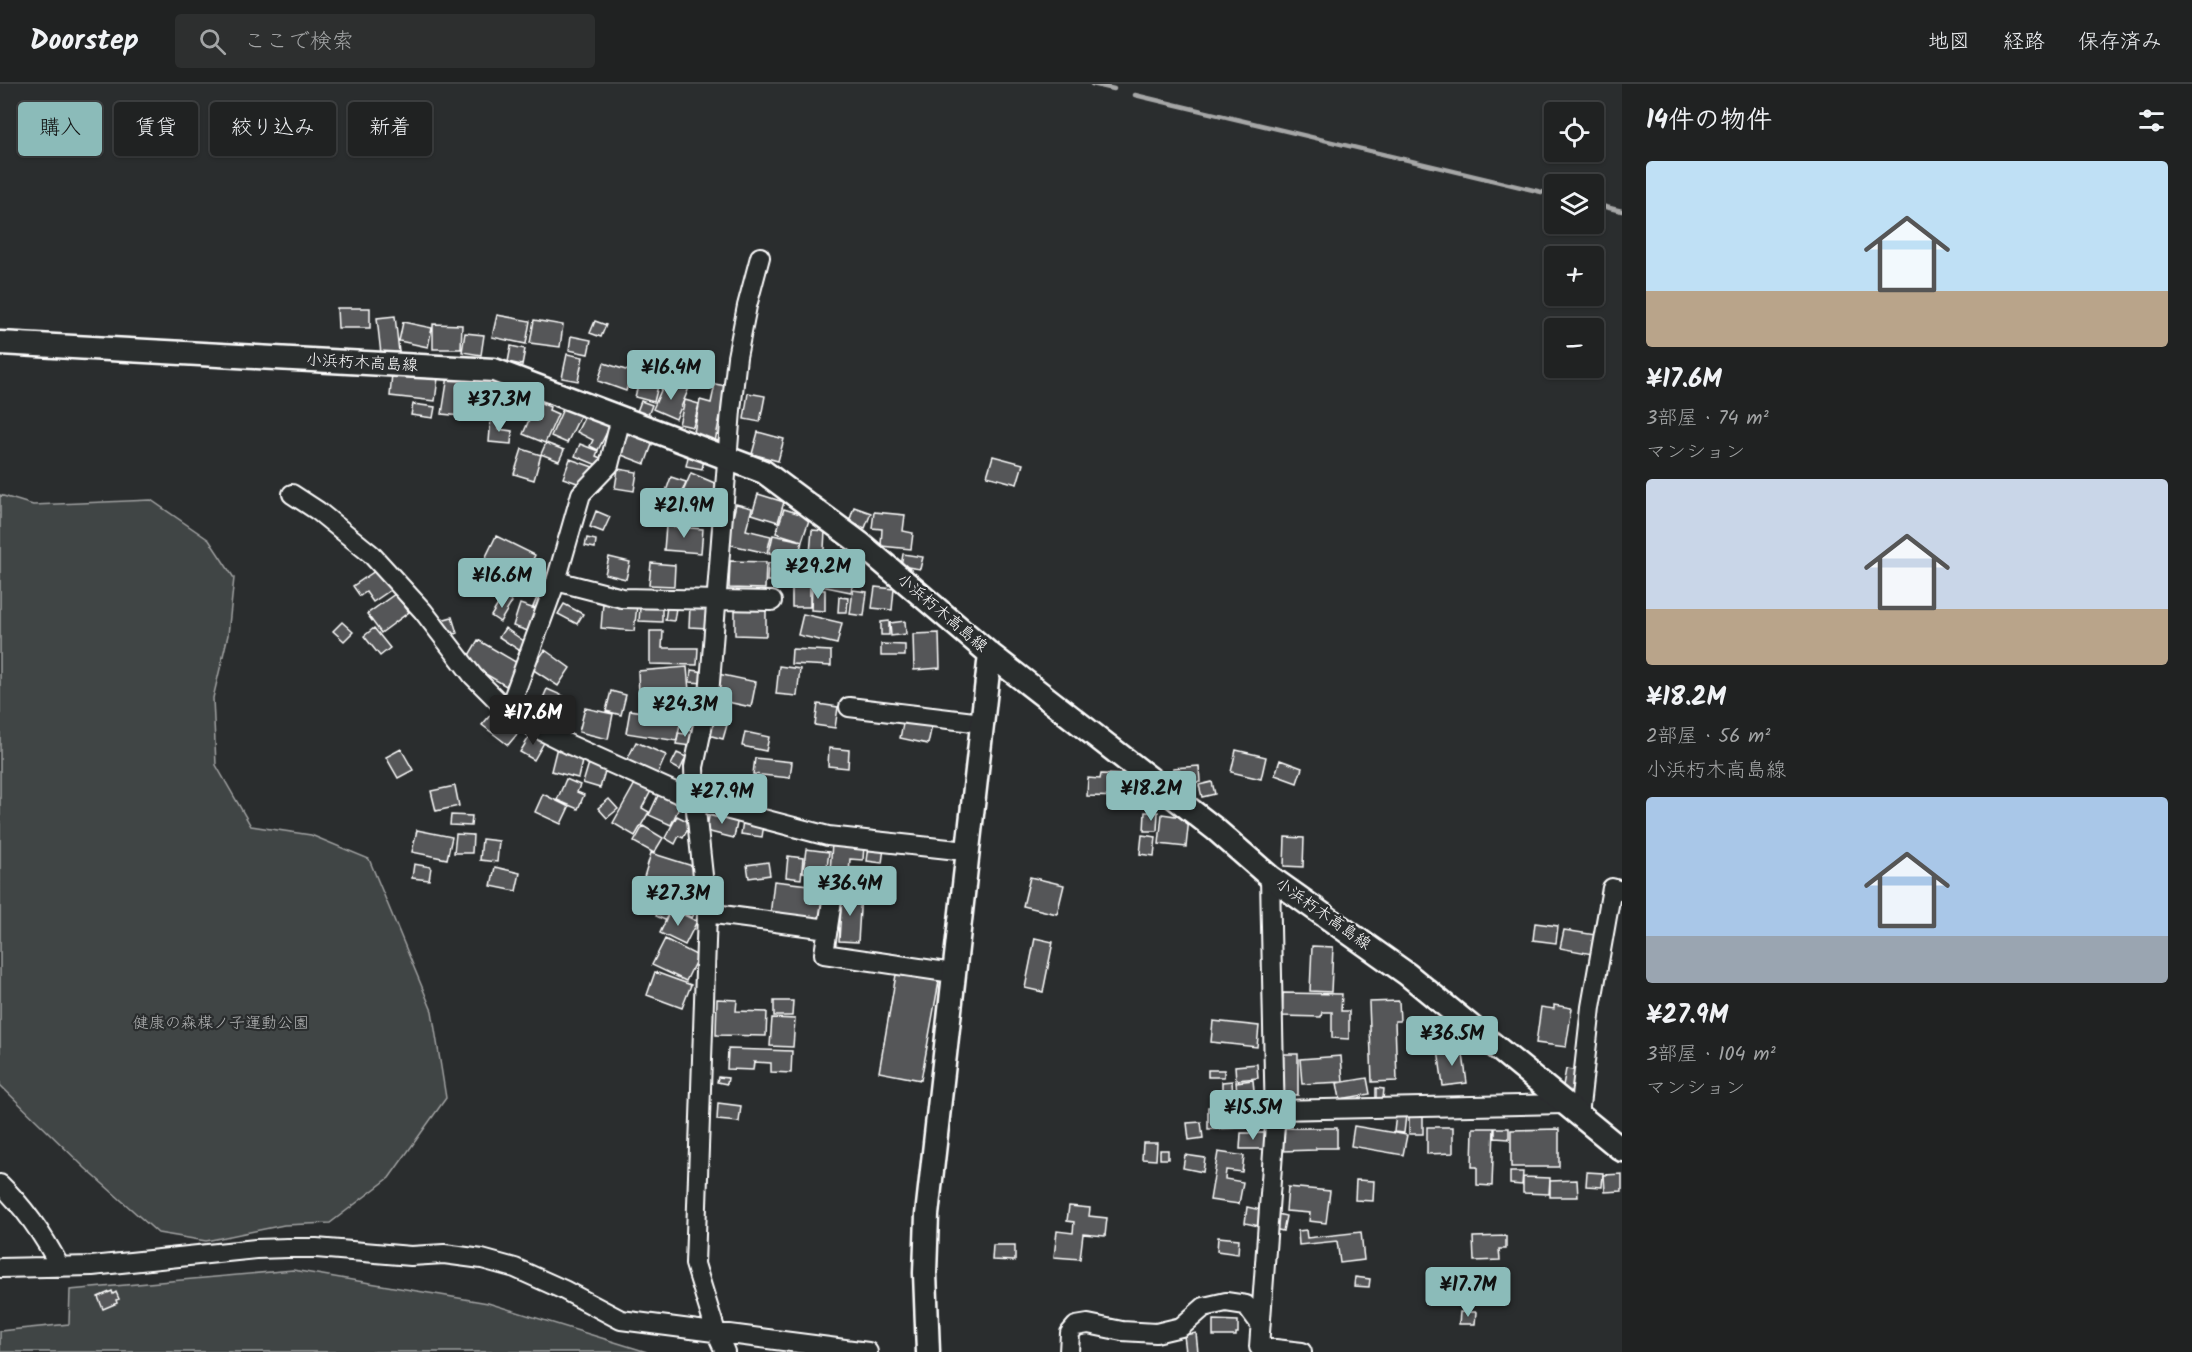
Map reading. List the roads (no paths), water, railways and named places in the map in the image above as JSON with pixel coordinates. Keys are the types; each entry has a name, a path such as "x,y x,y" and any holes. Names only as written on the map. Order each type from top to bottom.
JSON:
{"main road":[{"name":"小浜朽木高島線","path":"0,343 494,370 764,472 843,531 990,654 1215,829 1270,877 1407,974 1572,1110 1618,1143"},
{"path":"928,1352 925,1273 927,1215 990,654"}],"street":[{"path":"725,1352 716,1332 695,1264 707,913 695,801 694,767 709,696 738,357 747,306 760,257"},
{"path":"508,712 556,581 581,494 609,465 621,418"},
{"path":"292,494 371,554 423,611 473,676 514,717 570,746 695,801 828,836 967,851"},
{"path":"556,581 622,598 772,601"},
{"path":"849,707 982,723"},
{"path":"1270,877 1275,1125 1259,1347 1302,1352"},
{"path":"1275,1110 1572,1110 1612,888 1622,891"},
{"path":"833,894 824,954 954,973"},
{"path":"707,913 828,929"},
{"path":"0,1185 14,1198 46,1240 60,1267"},
{"path":"0,1268 92,1266 256,1249 316,1248 411,1256 444,1254 482,1259 515,1268 564,1290 621,1320 868,1352"},
{"path":"1069,1352 1070,1334 1076,1326 1088,1324 1122,1331 1156,1333 1181,1327 1204,1307 1226,1302 1246,1305 1260,1324"}],"waterway":[{"path":"1092,84 1114,89"},
{"path":"1135,95 1544,193"},
{"path":"1604,207 1622,211"}],"park label":[{"name":"健康の森楳ノ子運動公園","path":"221,1023"}]}
